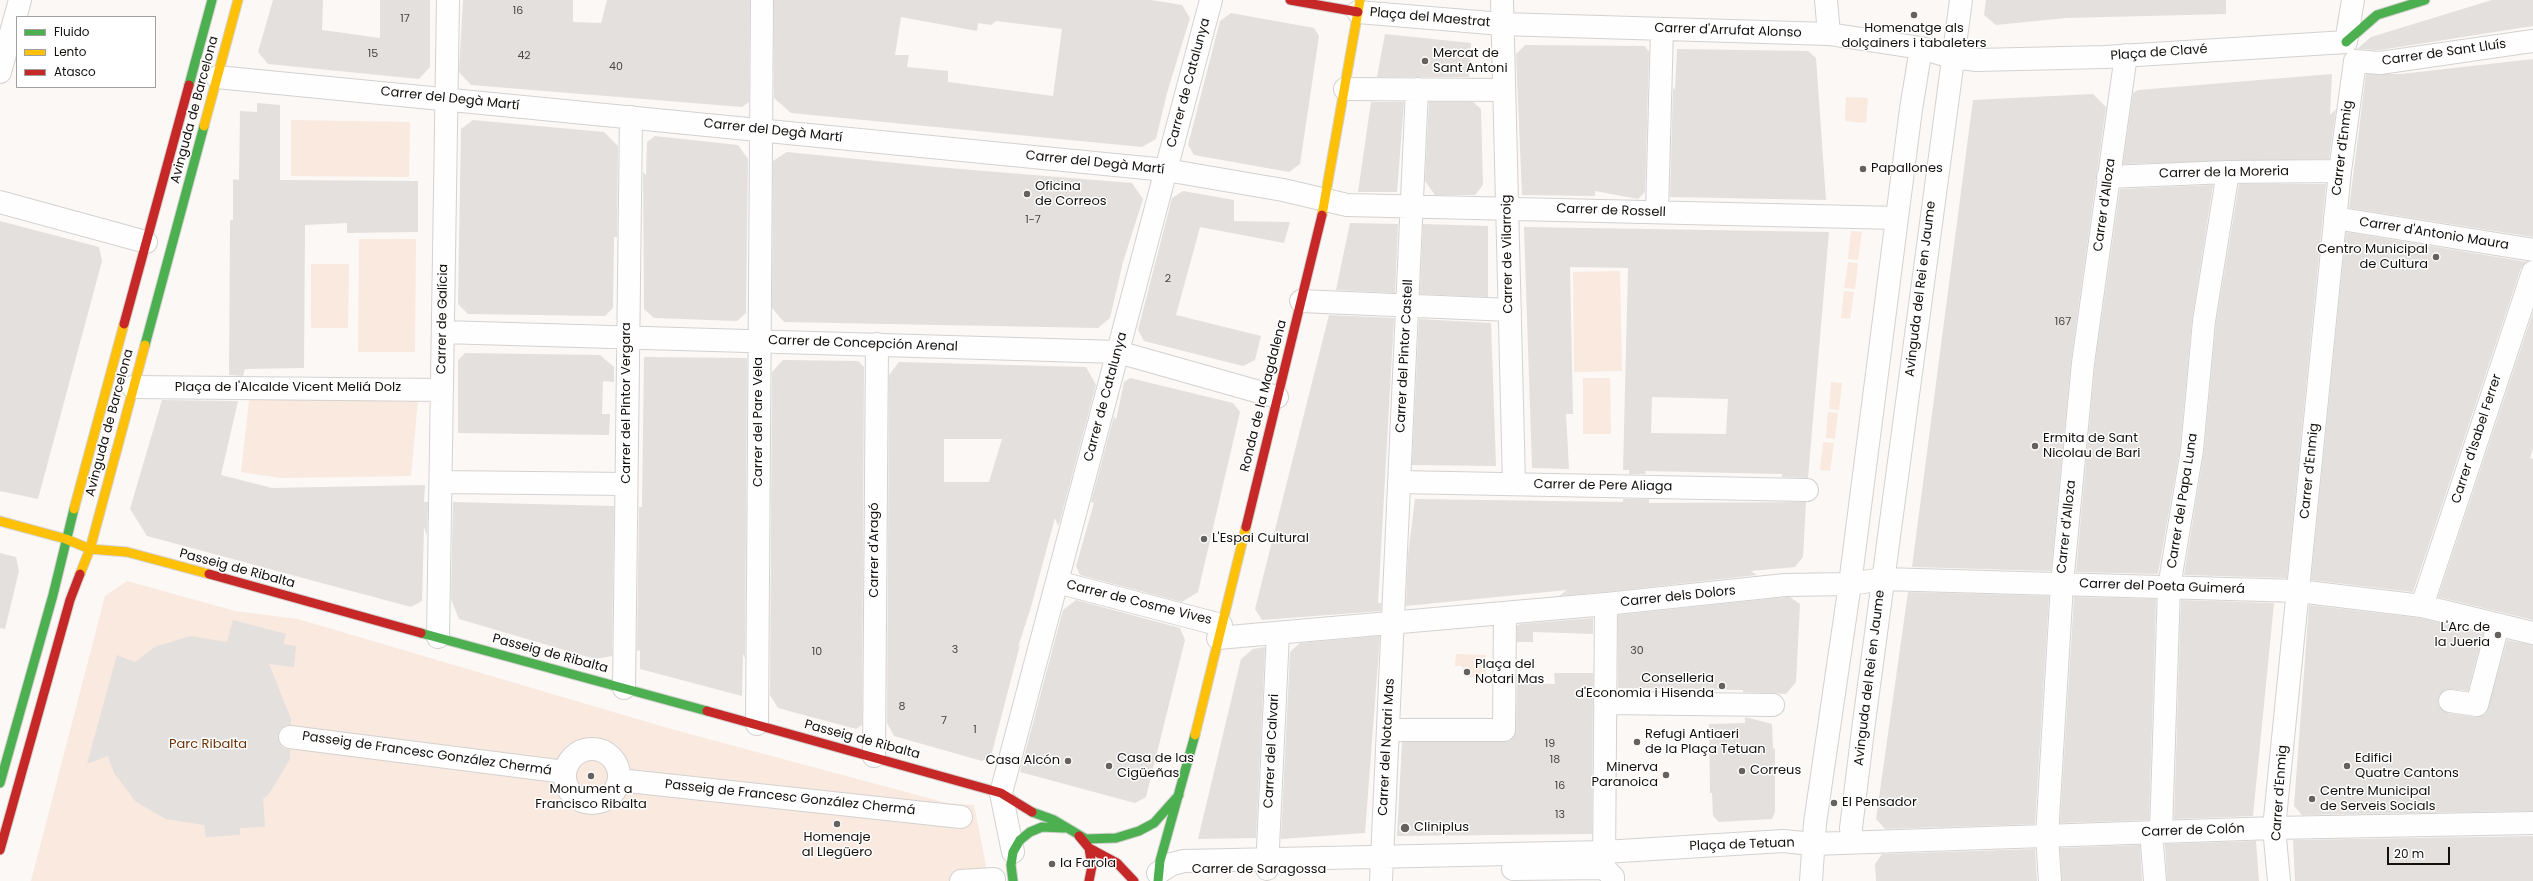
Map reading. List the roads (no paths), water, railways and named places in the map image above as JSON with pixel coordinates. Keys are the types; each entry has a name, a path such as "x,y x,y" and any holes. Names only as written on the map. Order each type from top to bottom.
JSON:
{"main road":[{"name":"Avinguda de Barcelona","path":"0,782 53,595 66,539 212,0"},
{"name":"Avinguda de Barcelona","path":"0,850 70,600 90,550 238,0"},
{"path":"1290,0 1359,6"},
{"path":"2350,51 2377,15 2425,0"},
{"name":"Ronda de la Magdalena","path":"1158,877 1326,199 1359,6"},
{"path":"0,521 66,539 90,550"},
{"name":"Passeig de Ribalta","path":"90,550 127,552 874,756 1001,793 1025,810 1043,815 1080,836"},
{"name":"Ronda de la Magdalena","path":"1080,836 1094,840 1116,838 1138,831 1154,823 1179,796"},
{"path":"1008,873 1020,840 1030,832 1042,827 1055,826 1068,829"},
{"path":"1080,836 1089,848 1116,863 1131,880 1158,877"},
{"path":"1089,848 1092,866 1089,881"}],"street":[{"path":"0,72 20,0"},
{"name":"Carrer de Galícia","path":"438,637 448,0"},
{"name":"Carrer del Pare Vela","path":"757,724 762,0"},
{"name":"Carrer de Catalunya","path":"1001,793 1211,0"},
{"name":"Plaça del Maestrat","path":"1359,6 1502,24 1502,0"},
{"path":"1826,0 1829,34"},
{"name":"Avinguda del Rei en Jaume","path":"1852,842 1851,828 1857,778 1951,57 1960,0"},
{"name":"Carrer d'Enmig","path":"2279,881 2274,828 2340,171 2353,0"},
{"name":"Carrer d'Arrufat Alonso","path":"1502,24 1829,34 1920,48 1951,57"},
{"name":"Carrer de Vilarroig","path":"1502,24 1514,484"},
{"path":"1657,212 1662,29"},
{"name":"Carrer de Sant Lluís","path":"2350,51 2380,63 2533,41"},
{"path":"1811,881 1813,844 1850,584 1896,218 1920,48"},
{"name":"Plaça de Clavé","path":"1951,57 1977,60 2126,55 2350,51"},
{"name":"Carrer d'Alloza","path":"2050,881 2047,836 2062,584 2083,363 2126,55"},
{"name":"Carrer del Degà Martí","path":"217,77 1166,170 1326,199"},
{"path":"1345,89 1504,90"},
{"name":"Carrer del Pintor Castell","path":"1393,622 1417,90"},
{"name":"Carrer del Pintor Vergara","path":"624,688 627,337 631,117"},
{"name":"Carrer de la Moreria","path":"2108,177 2228,172 2340,171"},
{"name":"Carrer del Papa Luna","path":"2155,881 2156,832 2169,587 2192,450 2204,321 2228,172"},
{"name":"Carrer de Rossell","path":"1326,199 1347,204 1896,218"},
{"path":"0,202 146,242"},
{"name":"Carrer d'Antonio Maura","path":"2335,218 2533,250"},
{"name":"Carrer d'Isabel Ferrer","path":"2422,606 2533,272"},
{"path":"1301,301 1510,310"},
{"name":"Carrer de Concepción Arenal","path":"443,332 1118,352 1277,397"},
{"name":"Carrer d'Aragó","path":"874,756 876,344"},
{"name":"Plaça de l'Alcalde Vicent Meliá Dolz","path":"133,387 442,390"},
{"path":"441,482 626,484"},
{"name":"Carrer de Pere Aliaga","path":"1399,482 1807,490"},
{"name":"Avinguda del Rei en Jaume","path":"1850,584 1883,578"},
{"name":"Carrer del Poeta Guimerá","path":"1883,578 2298,591 2422,606 2533,633"},
{"name":"Carrer de Cosme Vives","path":"1057,582 1220,631 1278,633 1393,622"},
{"name":"Carrer dels Dolors","path":"1505,613 1785,585 1850,584"},
{"path":"1606,604 1605,703 1608,865"},
{"path":"1388,730 1504,730 1505,613 1393,622"},
{"name":"Carrer del Notari Mas","path":"1382,865 1393,622"},
{"path":"2450,701 2477,705 2498,625"},
{"name":"Carrer del Calvari","path":"1267,861 1278,633"},
{"path":"1605,703 1773,705"},
{"name":"Passeig de Francesc González Chermá","path":"290,737 564,772"},
{"name":"Passeig de Francesc González Chermá","path":"593,749 607,754 617,765 619,780 614,793 602,802 588,804 576,799 566,787 564,772 569,761 579,752 593,749"},
{"name":"Avinguda del Rei en Jaume","path":"1823,771 1838,779 1857,778"},
{"name":"Passeig de Francesc González Chermá","path":"619,780 961,817"},
{"path":"961,881 1008,873 1001,793"},
{"name":"Carrer de Colón","path":"1852,842 2274,828 2533,823"},
{"name":"Plaça de Tetuan","path":"1608,865 1783,841 1813,844 1852,842"},
{"name":"Carrer de Saragossa","path":"1165,844 1177,849 1267,861 1382,865 1608,865"},
{"name":"Carrer de Saragossa","path":"1158,877 1190,869 1267,861"}],"place":[{"name":"Homenatge als dolçainers i tabaleters","path":"1914,15"},
{"name":"Mercat de Sant Antoni","path":"1425,61"},
{"name":"Papallones","path":"1863,169"},
{"name":"Oficina de Correos","path":"1027,194"},
{"name":"Centro Municipal de Cultura","path":"2436,257"},
{"name":"Ermita de Sant Nicolau de Bari","path":"2035,446"},
{"name":"L'Espai Cultural","path":"1204,539"},
{"name":"L'Arc de la Jueria","path":"2498,635"},
{"name":"Plaça del Notari Mas","path":"1467,672"},
{"name":"Conselleria d'Economia i Hisenda","path":"1722,686"},
{"name":"Refugi Antiaeri de la Plaça Tetuan","path":"1637,742"},
{"name":"Casa Alcón","path":"1068,761"},
{"name":"Casa de las Cigüeñas","path":"1109,766"},
{"name":"Edifici Quatre Cantons","path":"2347,766"},
{"name":"Correus","path":"1742,771"},
{"name":"Minerva Paranoica","path":"1666,775"},
{"name":"Monument a Francisco Ribalta","path":"591,776"},
{"name":"Centre Municipal de Serveis Socials","path":"2312,799"},
{"name":"El Pensador","path":"1834,803"},
{"name":"Homenaje al Llegüero","path":"837,824"},
{"name":"Cliniplus","path":"1405,828"},
{"name":"la Farola","path":"1052,864"}],"park label":[{"name":"Parc Ribalta","path":"208,745"}]}
